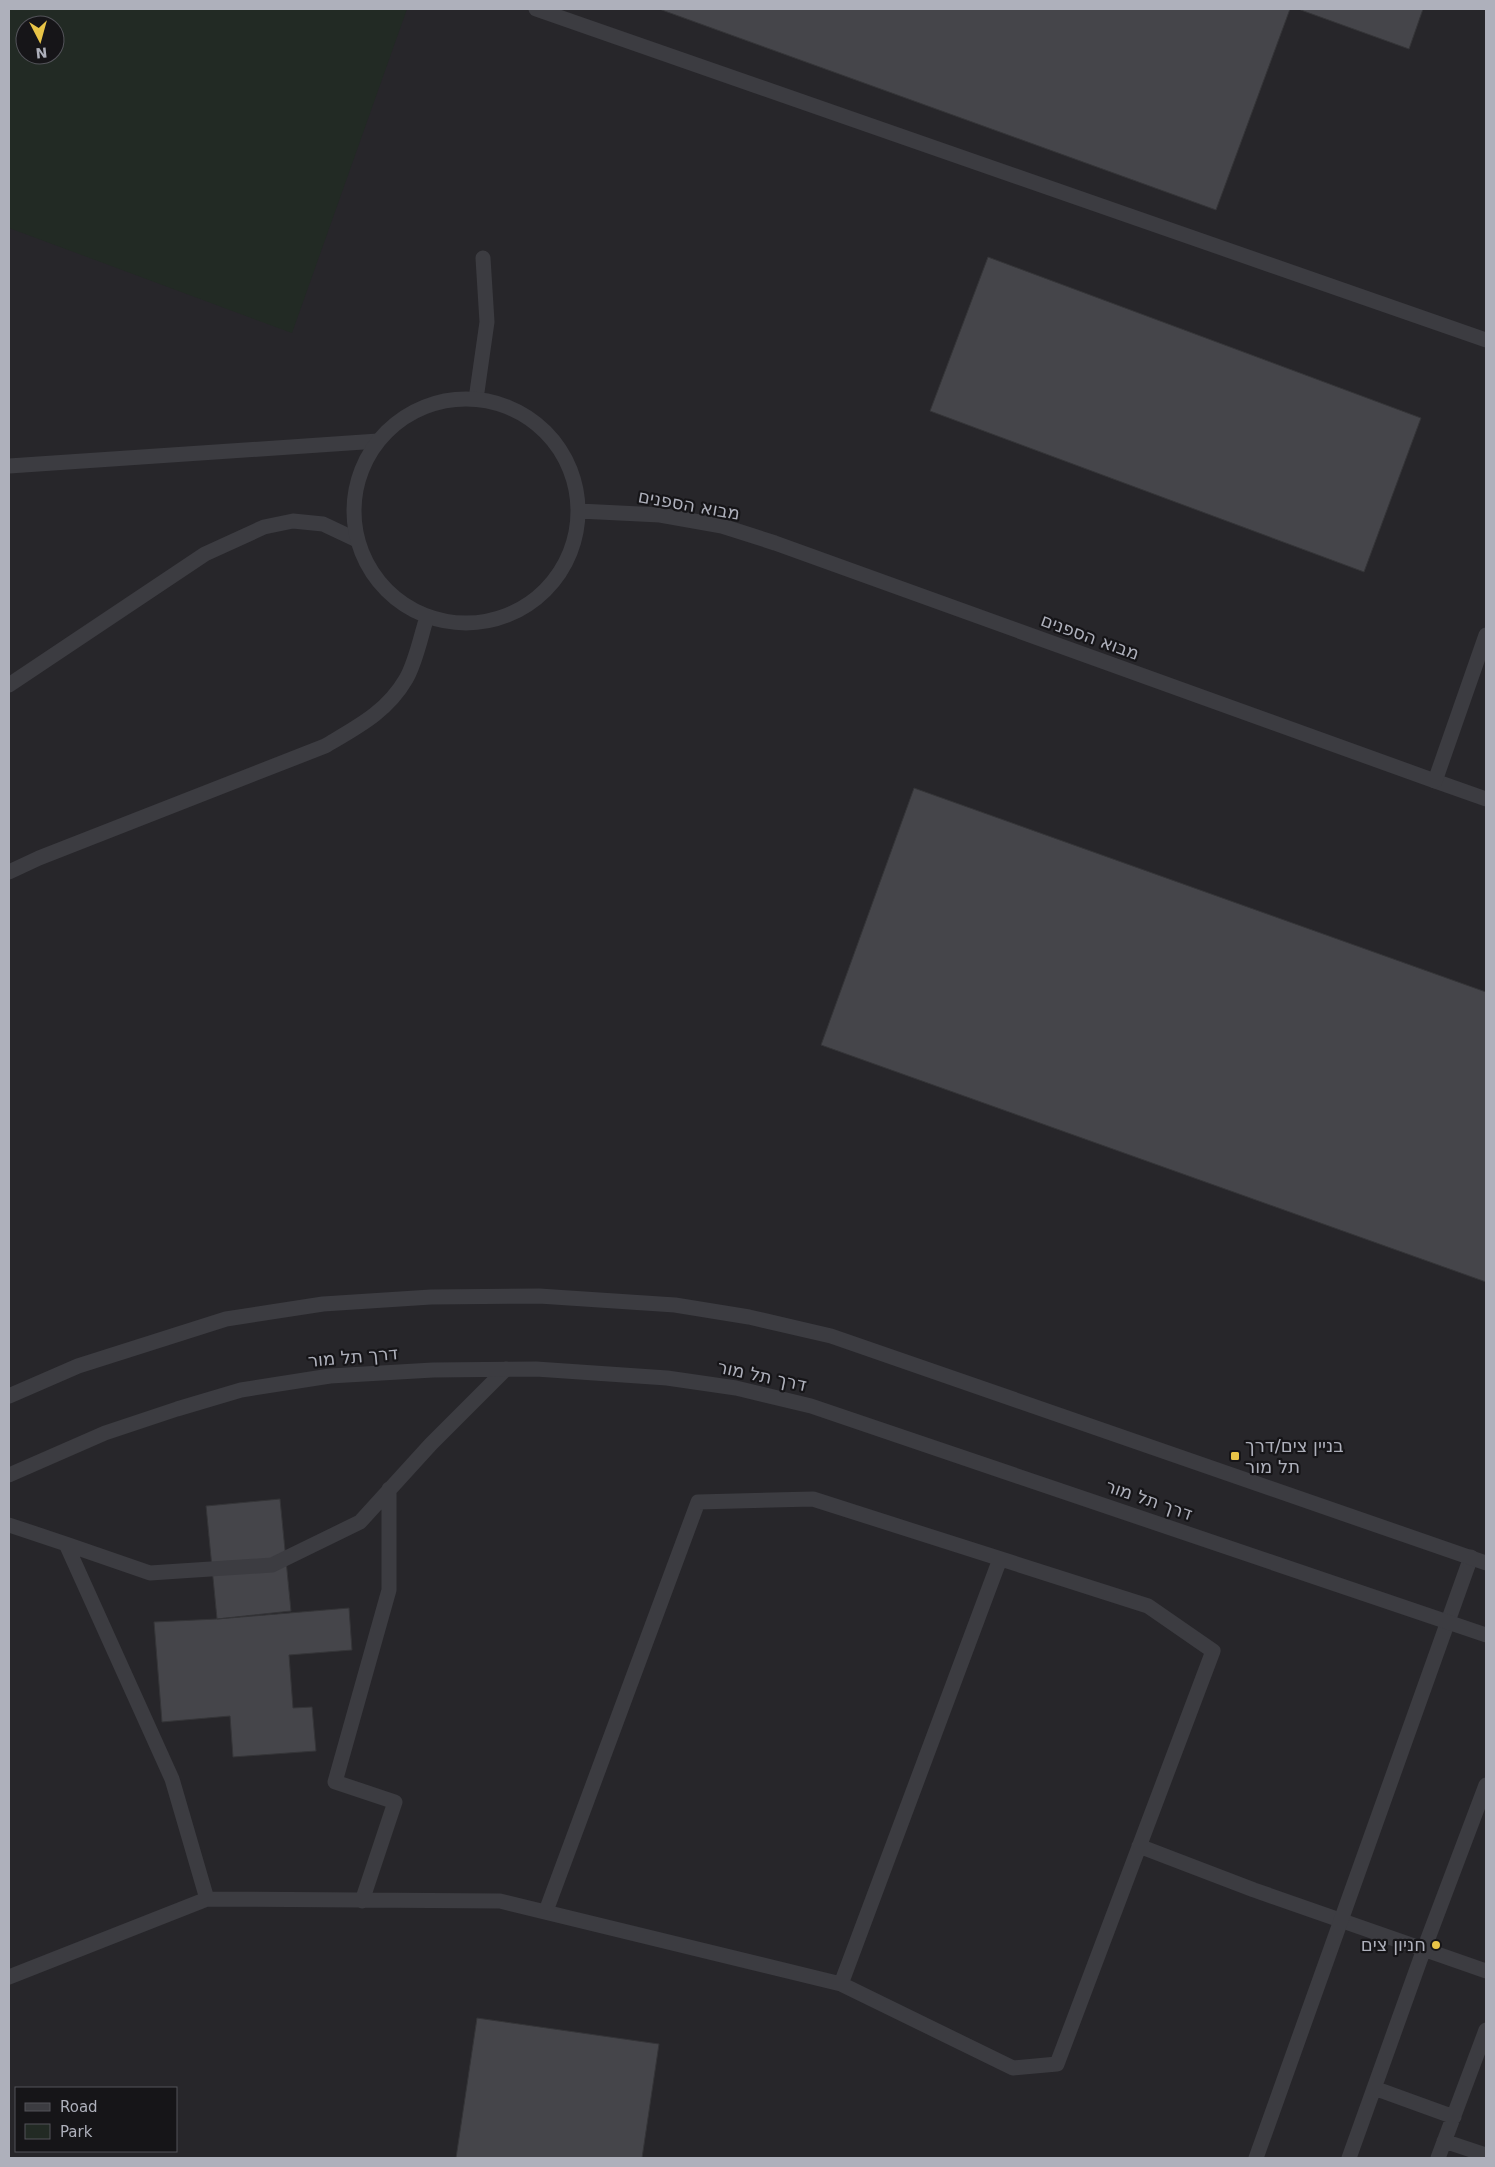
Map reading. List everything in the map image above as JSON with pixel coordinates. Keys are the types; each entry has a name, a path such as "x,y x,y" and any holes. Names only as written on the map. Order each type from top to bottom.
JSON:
{"street":[{"path":"536,9 1486,340"},
{"path":"476,399 487,322 484,258"},
{"path":"476,399 509,407 537,424 559,448 574,478 578,510 573,546 556,578 530,603 498,618 462,623 427,617 396,599 371,572 357,540 353,505 361,471 378,440 398,422 422,408 449,400 476,399"},
{"path":"9,466 378,440"},
{"name":"מבוא הספנים","path":"578,510 660,515 722,526 775,542 1486,799"},
{"path":"9,685 205,554 264,527 293,521 323,524 357,540"},
{"path":"9,872 39,858 316,749 353,729 384,708 407,678 427,617"},
{"path":"1434,781 1486,635"},
{"path":"9,1396 78,1366 226,1319 323,1304 430,1297 539,1296 675,1306 749,1317 831,1336 1486,1563"},
{"path":"9,1525 150,1573 272,1565 360,1522 431,1444 506,1369"},
{"name":"דרך תל מור","path":"9,1475 105,1433 241,1390 330,1376 433,1370 536,1369 667,1378 736,1388 811,1406 1486,1635"},
{"path":"362,1901 395,1802 335,1782 389,1590 389,1489"},
{"path":"9,1977 207,1899 500,1901 841,1984 1013,2068 1057,2064 1214,1652 1148,1606 813,1499 698,1502 546,1912"},
{"path":"66,1544 172,1780 207,1899"},
{"path":"1256,2158 1471,1557"},
{"path":"841,1984 1000,1559"},
{"path":"1349,2158 1424,1949 1486,1785"},
{"path":"1139,1846 1254,1890 1486,1971"},
{"path":"1438,2158 1486,2030"},
{"path":"1374,2088 1454,2117"},
{"path":"1444,2140 1486,2155"}],"shaded area":[{"path":"9,9 1486,9 1486,2158 9,2158"}],"green space":[{"path":"9,9 407,9 292,333 9,228"}],"building":[{"path":"659,9 1290,9 1216,210"},
{"path":"1298,9 1423,9 1409,49"},
{"path":"988,257 1421,418 1364,572 930,411"},
{"path":"914,788 1486,992 1486,1282 821,1045"},
{"path":"280,1499 291,1611 217,1619 206,1506"},
{"path":"349,1608 352,1650 289,1655 293,1708 312,1707 316,1751 233,1757 230,1716 162,1722 154,1622 217,1619"},
{"path":"477,2018 659,2044 642,2158 456,2158"}],"place":[{"name":"בניין צים/דרך תל מור","path":"1235,1456"},
{"name":"חניון צים","path":"1436,1945"}]}
